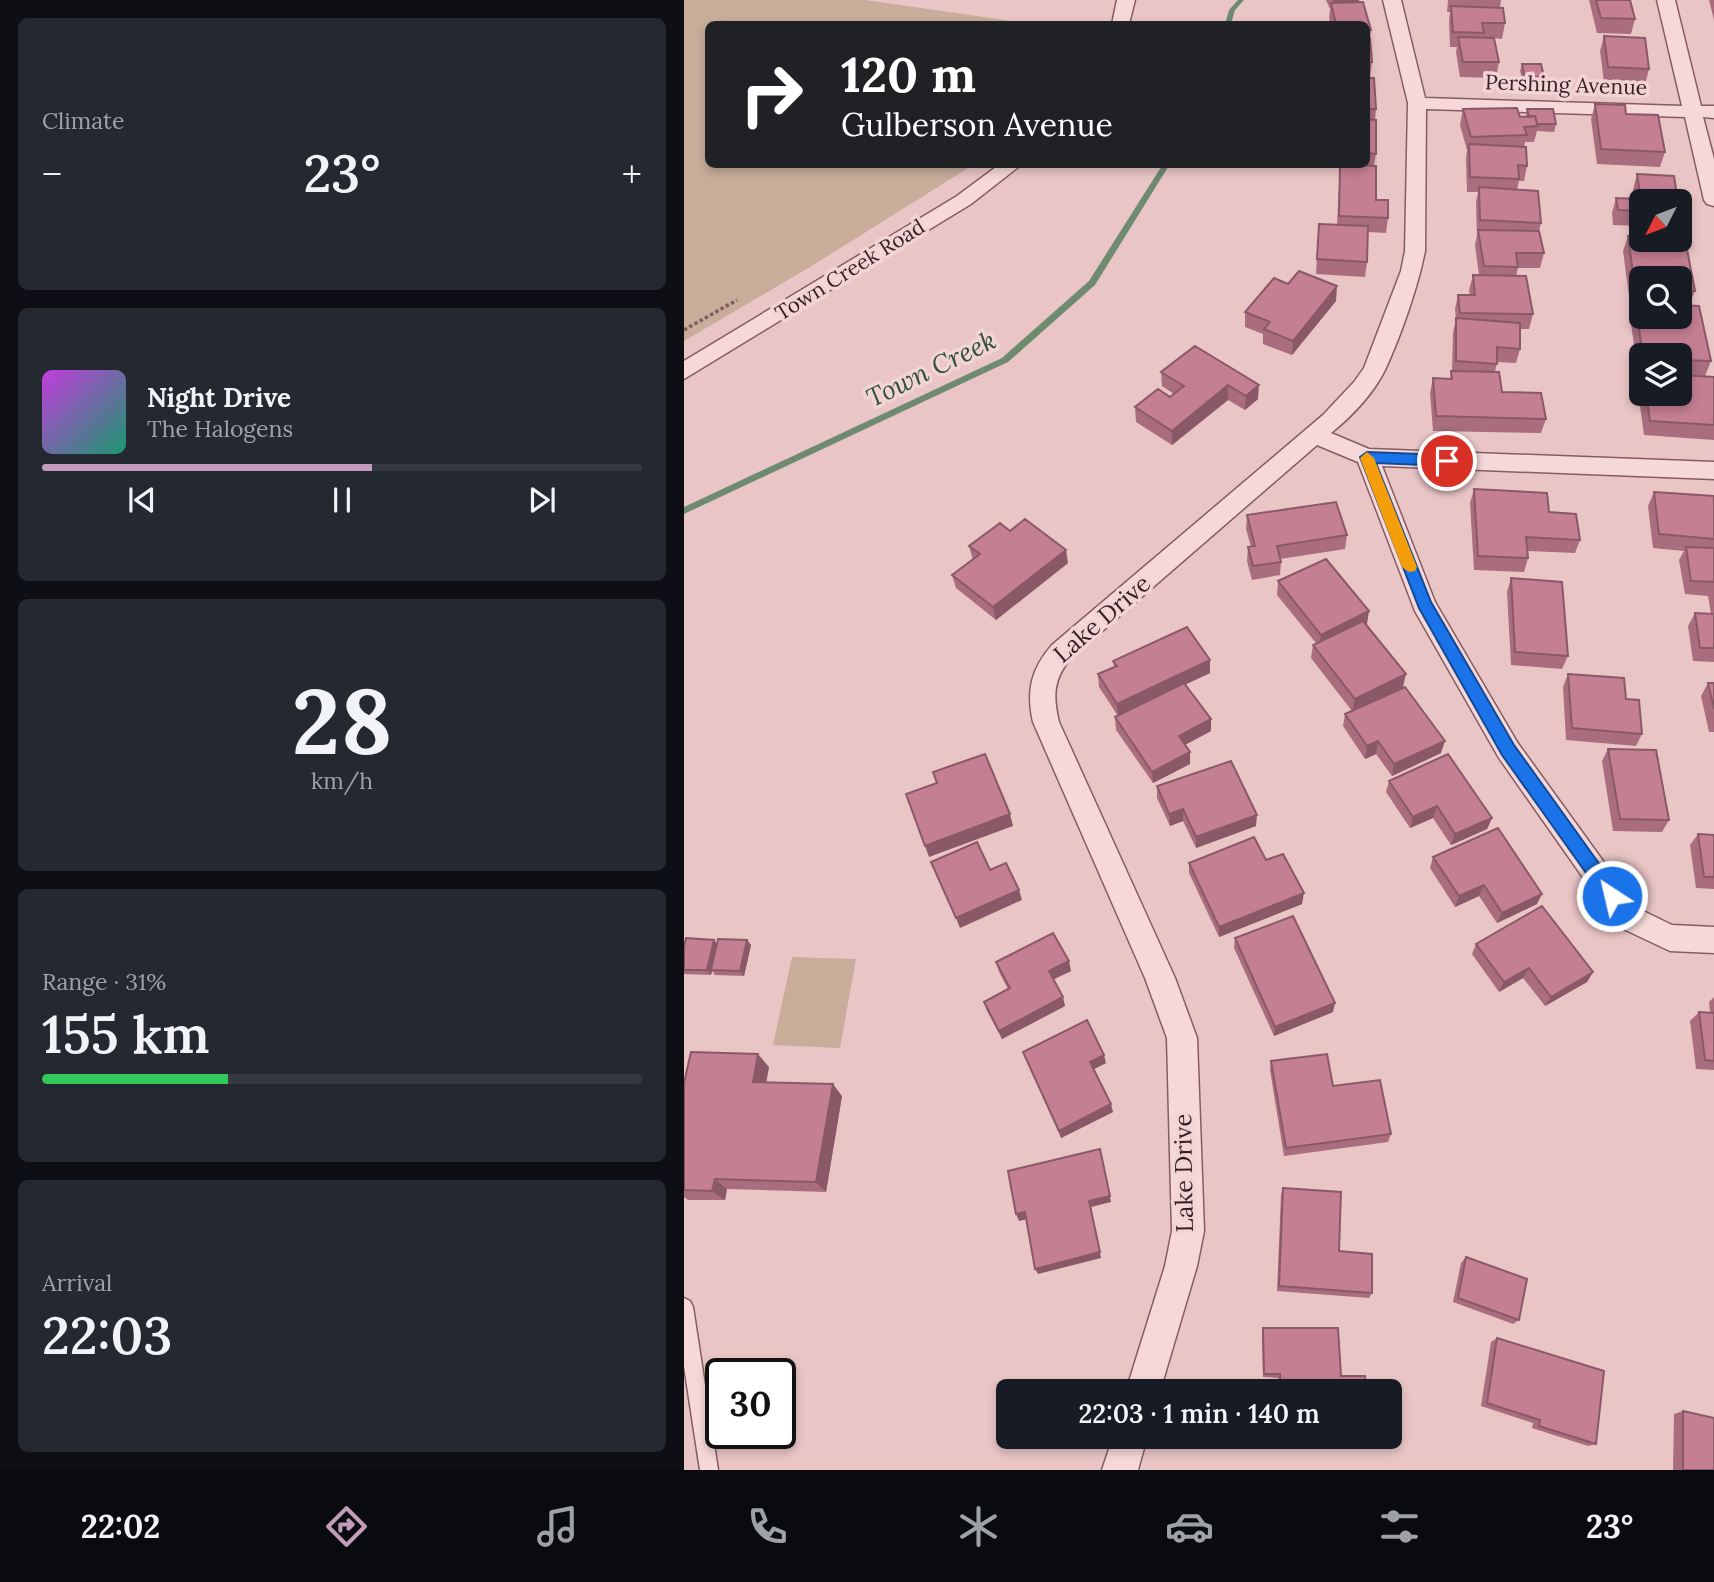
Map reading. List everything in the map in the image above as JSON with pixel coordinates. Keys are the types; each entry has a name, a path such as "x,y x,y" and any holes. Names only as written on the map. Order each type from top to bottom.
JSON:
{"street":[{"path":"1122,21 1126,0"},
{"name":"Lake Drive","path":"1147,1379 1181,1266 1188,1231 1182,1038 1160,978 1046,722 1041,702 1041,682 1049,665 1061,652 1339,413 1374,370 1416,251 1417,103 1392,0"},
{"path":"1666,0 1714,200"},
{"name":"Pershing Avenue","path":"1417,103 1714,112"},
{"name":"Town Creek Road","path":"684,371 964,200 1008,168"},
{"path":"1314,435 1367,457 1714,471"},
{"path":"1367,457 1424,604 1508,750 1627,917 1670,938 1714,940"},
{"path":"1120,1470 1126,1449"}],"lane":[{"path":"684,1307 709,1470"}],"path":[{"path":"684,330 736,300"}],"shaded area":[{"path":"684,0 865,0 1010,21 705,21 705,168 968,168 810,267 684,341"},
{"path":"792,957 856,959 840,1048 773,1045"}],"building":[{"path":"1596,0 1630,0 1635,19 1601,18"},
{"path":"1363,2 1368,21 1335,21 1331,3"},
{"path":"1451,6 1503,8 1505,23 1482,23 1484,33 1453,32"},
{"path":"1604,36 1645,38 1649,69 1608,67"},
{"path":"1458,37 1494,38 1499,62 1463,62"},
{"path":"1522,64 1541,64 1544,77 1525,77"},
{"path":"1370,78 1374,78 1376,109 1370,109"},
{"path":"1595,104 1625,105 1626,114 1658,115 1665,152 1601,149"},
{"path":"1517,108 1520,117 1535,116 1538,126 1524,127 1527,135 1471,137 1463,109"},
{"path":"1527,109 1553,109 1556,124 1537,124 1535,116 1529,117"},
{"path":"1370,119 1376,120 1376,154 1370,153"},
{"path":"1469,144 1526,147 1527,166 1518,165 1519,179 1470,177"},
{"path":"1376,166 1376,200 1388,200 1388,218 1339,216 1340,168"},
{"path":"1637,174 1674,176 1676,189 1639,189"},
{"path":"1479,187 1538,191 1541,223 1480,220"},
{"path":"1616,198 1629,199 1629,210 1618,210"},
{"path":"1319,224 1368,226 1367,262 1317,259"},
{"path":"1478,230 1539,231 1544,253 1516,253 1518,267 1484,266"},
{"path":"1630,252 1688,252 1690,266 1632,266"},
{"path":"1299,271 1337,286 1293,341 1264,329 1270,322 1245,312 1274,278 1288,284"},
{"path":"1473,275 1526,276 1533,314 1460,313 1458,295 1475,295"},
{"path":"1692,306 1699,306 1711,361 1692,360 1692,343 1641,343 1639,329 1692,329"},
{"path":"1456,318 1520,323 1520,349 1497,347 1497,364 1456,361"},
{"path":"1195,346 1259,385 1246,396 1228,385 1172,431 1135,407 1158,389 1170,397 1184,386 1161,372"},
{"path":"1451,371 1499,372 1502,392 1541,393 1546,419 1436,416 1433,378 1452,379"},
{"path":"1692,376 1714,377 1714,425 1650,421 1648,406 1692,406"},
{"path":"1474,489 1547,493 1549,512 1576,514 1580,540 1526,537 1528,558 1478,556"},
{"path":"1654,492 1714,496 1714,539 1659,534"},
{"path":"1336,502 1347,535 1277,546 1281,562 1253,566 1248,547 1255,546 1247,515"},
{"path":"1025,519 1066,550 993,607 952,575 980,554 969,546 1000,523 1010,531"},
{"path":"1686,547 1714,548 1714,582 1691,581"},
{"path":"1326,559 1369,611 1321,635 1278,581"},
{"path":"1511,578 1562,582 1568,656 1515,652"},
{"path":"1695,613 1714,614 1714,648 1700,648"},
{"path":"1363,621 1406,674 1355,699 1313,645"},
{"path":"1187,627 1210,660 1117,704 1098,674 1117,666 1113,661"},
{"path":"1568,674 1624,678 1626,699 1639,700 1642,734 1572,728"},
{"path":"1184,683 1211,719 1179,736 1190,752 1152,772 1115,717"},
{"path":"1708,683 1714,683 1714,709"},
{"path":"1405,687 1445,741 1394,764 1378,741 1367,746 1345,714"},
{"path":"1608,749 1656,750 1669,820 1620,819"},
{"path":"985,754 1010,814 925,846 906,794 937,783 933,772"},
{"path":"1448,754 1492,818 1455,834 1437,806 1413,817 1389,781"},
{"path":"1231,761 1257,815 1196,837 1183,809 1169,814 1157,786"},
{"path":"1498,828 1542,894 1502,913 1484,885 1459,896 1433,857"},
{"path":"1698,834 1714,835 1714,877 1704,877"},
{"path":"1254,837 1266,860 1283,854 1304,893 1219,927 1189,863"},
{"path":"977,842 990,870 1006,863 1019,890 956,918 931,862"},
{"path":"1542,906 1593,972 1551,997 1529,968 1504,982 1476,944"},
{"path":"1293,916 1335,1003 1275,1027 1235,938"},
{"path":"1053,933 1069,961 1049,971 1063,997 999,1031 984,1002 1010,988 996,962"},
{"path":"686,938 714,940 707,970 684,970"},
{"path":"718,939 747,940 740,971 711,970"},
{"path":"1699,1012 1714,1013 1714,1061 1705,1060"},
{"path":"1087,1020 1104,1055 1090,1062 1111,1104 1059,1131 1023,1052"},
{"path":"691,1052 758,1054 753,1082 833,1084 816,1182 715,1179 712,1191 684,1190 684,1083"},
{"path":"1327,1054 1333,1086 1380,1080 1391,1134 1286,1148 1271,1061"},
{"path":"1100,1149 1110,1196 1089,1201 1100,1252 1035,1269 1025,1212 1016,1214 1008,1171"},
{"path":"1283,1188 1341,1192 1339,1251 1372,1254 1372,1293 1279,1286"},
{"path":"1466,1257 1527,1279 1519,1320 1458,1298"},
{"path":"1263,1328 1338,1328 1341,1376 1365,1376 1365,1379 1280,1379 1280,1374 1264,1374"},
{"path":"1497,1338 1604,1371 1596,1444 1539,1426 1540,1420 1487,1403"},
{"path":"1683,1411 1714,1418 1714,1470 1683,1470"}],"waterway":[{"name":"Town Creek","path":"1229,21 1232,10 1241,0"},
{"name":"Town Creek","path":"684,511 1005,360 1092,283 1164,168"}],"slow traffic":[{"path":"1367,458 1409,567"}],"route":[{"path":"1447,461 1367,457 1424,604 1508,750 1612,896"}]}
